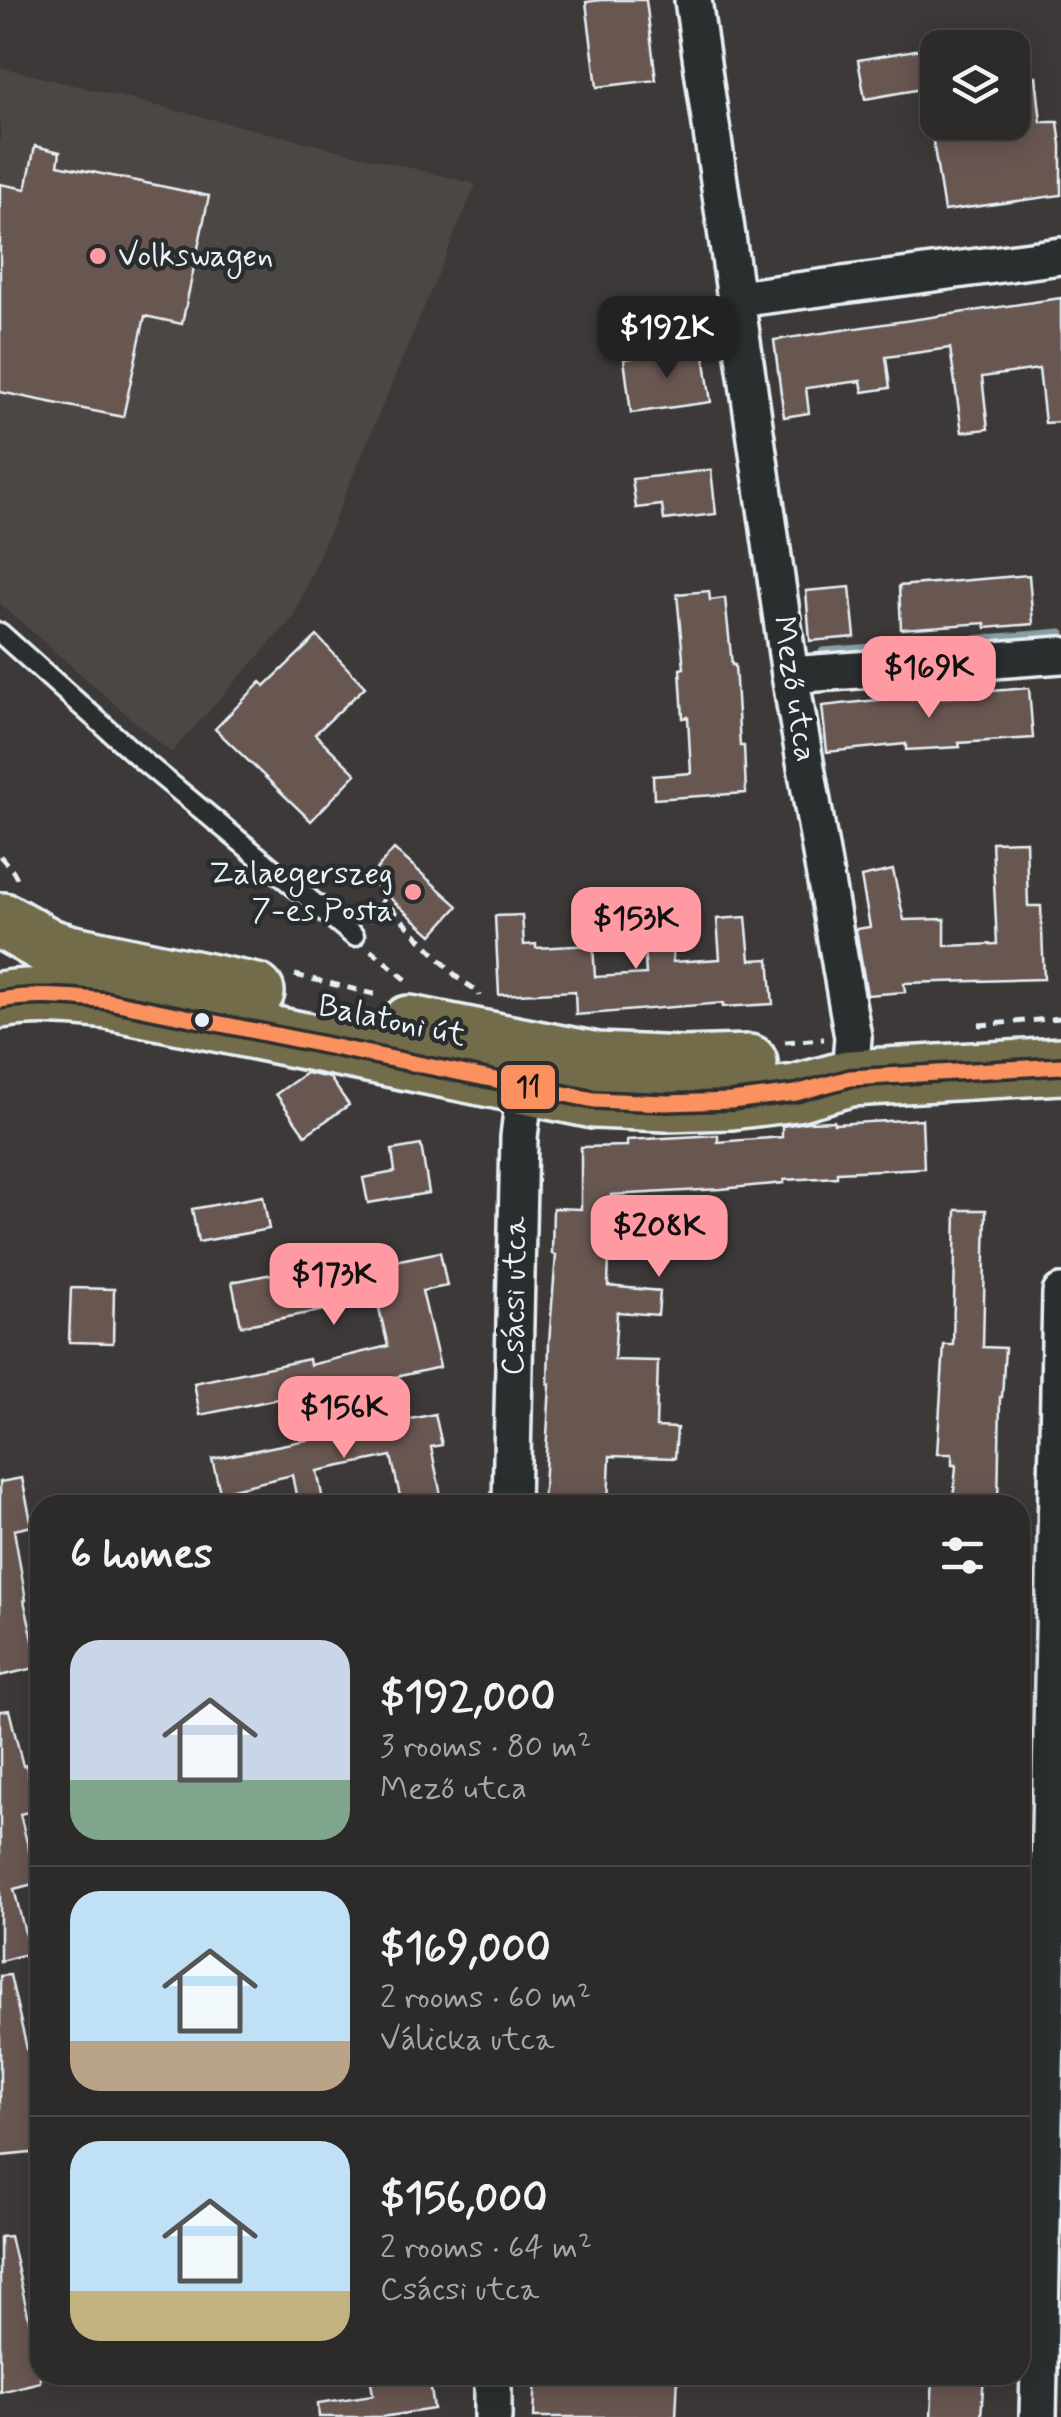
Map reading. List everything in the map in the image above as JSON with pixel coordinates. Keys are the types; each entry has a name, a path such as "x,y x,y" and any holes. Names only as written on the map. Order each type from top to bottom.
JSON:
{"main road":[{"name":"Balatoni út","path":"1,935 68,954 596,1060 682,1065 794,1062 850,1078"},
{"name":"Balatoni út","path":"0,1000 58,996 108,1002 594,1100 731,1101 796,1093 850,1078 1061,1066"}],"street":[{"name":"Mező utca","path":"693,0 790,675 853,1038 850,1078"},
{"path":"736,299 1061,256"},
{"path":"790,675 1061,655"},
{"name":"Csácsi utca","path":"511,1495 518,1137 525,1088"},
{"path":"1038,2417 1061,1293"},
{"path":"492,2417 494,2385"}],"lane":[{"path":"0,633 143,761 354,936"}],"path":[{"path":"376,910 383,900 459,979 480,992"},
{"path":"354,936 416,987"},
{"path":"289,974 394,999"}],"shaded area":[{"path":"0,67 476,184 293,618 171,753 0,604"}],"building":[{"path":"646,0 656,80 597,87 586,2"},
{"path":"920,49 920,89 865,99 858,60"},
{"path":"1030,76 1036,76 1041,122 1058,122 1061,195 944,211 933,140 1030,140"},
{"name":"Volkswagen","path":"35,146 60,152 58,165 209,196 182,324 145,316 123,417 0,392 0,184 26,189"},
{"path":"1061,298 1061,422 1045,423 1039,369 982,377 988,429 962,432 950,348 886,357 890,388 863,392 861,381 806,388 809,413 784,417 774,340"},
{"path":"703,348 711,402 631,413 624,359"},
{"path":"711,470 716,514 664,520 662,505 636,508 632,479"},
{"path":"1029,575 1033,624 901,629 899,586"},
{"path":"850,587 855,637 810,641 806,591"},
{"path":"709,591 710,600 725,598 735,665 740,746 744,746 746,793 654,799 653,776 691,773 688,717 683,718 680,669 684,668 677,594"},
{"path":"317,636 365,687 315,734 356,774 311,821 215,729 261,682 265,686"},
{"path":"1029,688 1033,738 959,743 960,747 906,750 906,744 827,752 822,706 978,696 978,692"},
{"path":"1026,841 1028,906 1041,906 1044,979 904,983 905,992 867,995 856,929 870,927 861,877 893,870 904,920 945,919 945,946 997,944 992,842"},
{"name":"Zalaegerszeg 7-es Posta","path":"394,849 458,906 432,935 368,879"},
{"path":"522,915 524,945 593,945 595,977 646,974 642,920 670,918 673,962 720,959 717,919 746,917 750,960 769,959 773,1004 723,1007 723,1003 576,1015 575,991 499,995 495,916"},
{"path":"306,1073 330,1078 349,1105 305,1135 276,1094"},
{"path":"922,1119 924,1168 837,1172 837,1177 784,1183 611,1195 608,1286 660,1291 658,1315 617,1312 614,1360 658,1361 656,1427 677,1428 675,1458 610,1456 608,1495 544,1495 556,1255 552,1254 553,1208 581,1209 581,1147 627,1146 627,1140 718,1135 718,1142 782,1137 782,1126 807,1122"},
{"path":"421,1145 429,1193 368,1203 363,1178 395,1172 392,1150"},
{"path":"263,1196 269,1229 198,1242 192,1209"},
{"path":"956,1210 986,1210 983,1347 1005,1348 998,1495 954,1495 956,1465 952,1465 952,1454 937,1454 944,1345 953,1345"},
{"path":"440,1252 447,1286 422,1291 440,1367 200,1415 194,1383 309,1359 310,1365 388,1346 377,1300 241,1326 232,1282 337,1261 339,1272"},
{"path":"71,1288 114,1289 113,1343 69,1342"},
{"path":"435,1414 442,1445 431,1447 441,1495 400,1495 391,1456 317,1471 322,1495 296,1495 292,1475 220,1492 212,1459"},
{"path":"22,1478 30,1516 30,1526 14,1530 30,1627 30,1669 0,1676 0,1482"},
{"path":"9,1710 30,1783 30,1812 20,1814 30,1855 30,1885 14,1889 30,1953 0,1961 0,1711"},
{"path":"10,1975 27,2049 30,2048 30,2153 0,2156 0,1976"},
{"path":"10,2236 30,2324 30,2384 0,2392 0,2237"},
{"path":"372,2385 430,2385 434,2409 382,2417 319,2417 318,2403 373,2395"},
{"path":"536,2385 678,2385 676,2417 534,2417"},
{"path":"933,2385 983,2385 981,2417 931,2417"}],"waterway":[{"path":"823,652 1061,633"}],"transit line":[{"name":"11","path":"0,1000 67,997 108,1001 594,1100 731,1101 796,1093 850,1078 1061,1066"}],"place":[{"name":"Volkswagen","path":"98,256"},
{"name":"Zalaegerszeg 7-es Posta","path":"413,892"}]}
